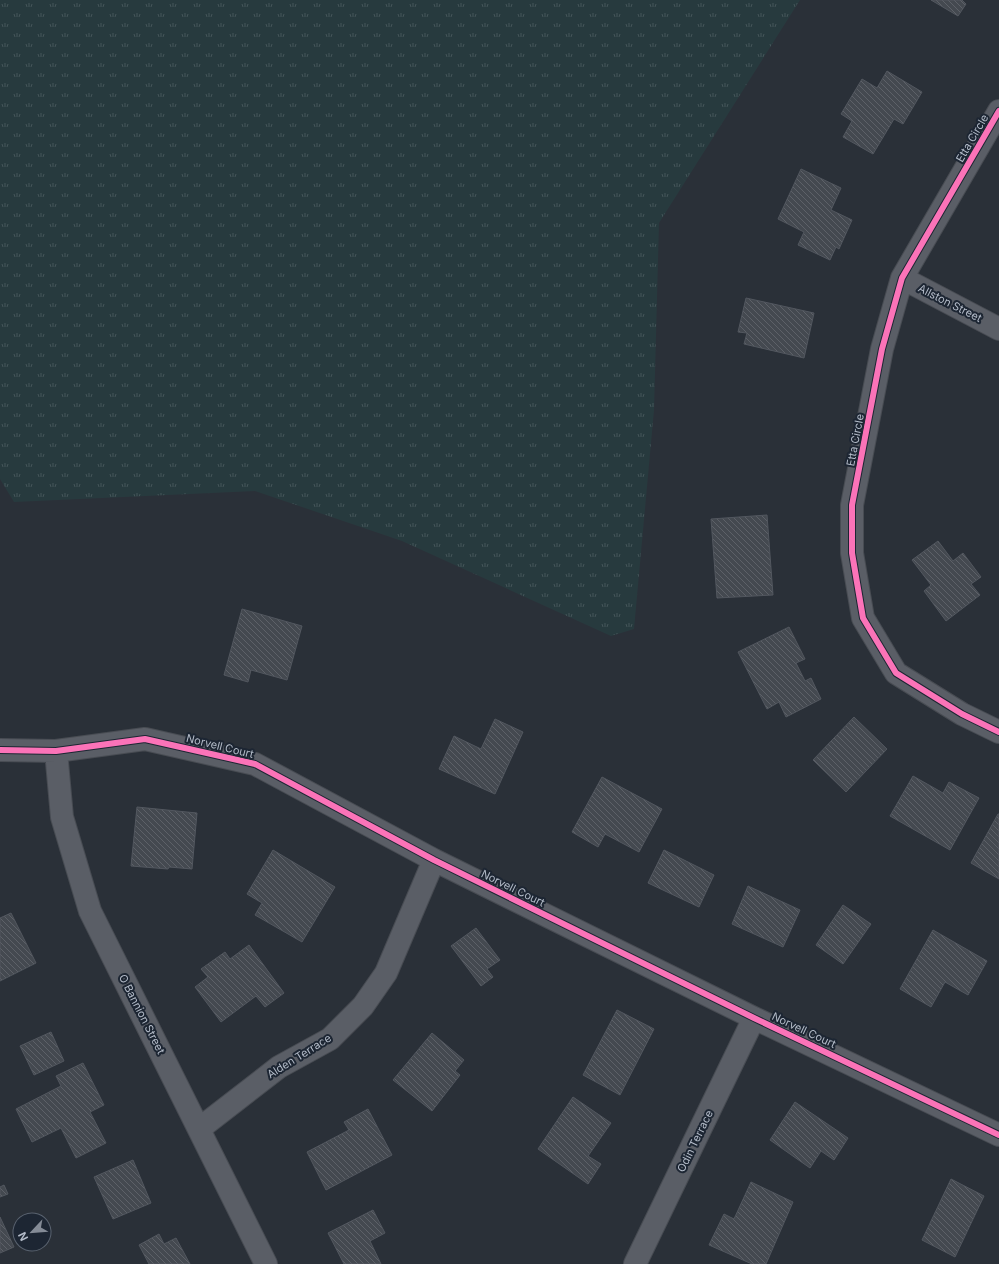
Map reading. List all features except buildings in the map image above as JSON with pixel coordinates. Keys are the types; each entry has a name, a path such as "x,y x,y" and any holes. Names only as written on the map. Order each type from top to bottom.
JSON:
{"street":[{"name":"Etta Circle","path":"999,111 902,278 882,349 852,506 852,554 863,618 896,673 962,714 999,732"},
{"name":"Allston Street","path":"902,278 999,329"},
{"name":"Norvell Court","path":"0,750 56,751 145,739 254,764 434,860 754,1018 999,1135"},
{"name":"O Bannion Street","path":"56,751 62,817 90,912 266,1264"},
{"name":"Alden Terrace","path":"199,1129 278,1066 330,1039 363,1006 386,973 434,860"},
{"name":"Odin Terrace","path":"635,1264 754,1018"}],"green space":[{"path":"0,0 800,0 659,223 654,410 634,629 611,636 402,541 255,491 14,502 0,479"}],"cycle path":[{"path":"999,111 902,278 882,349 852,505 852,553 863,618 896,673 962,714 999,732"},
{"path":"0,750 56,751 145,739 255,764 434,860 754,1018 999,1135"}]}
